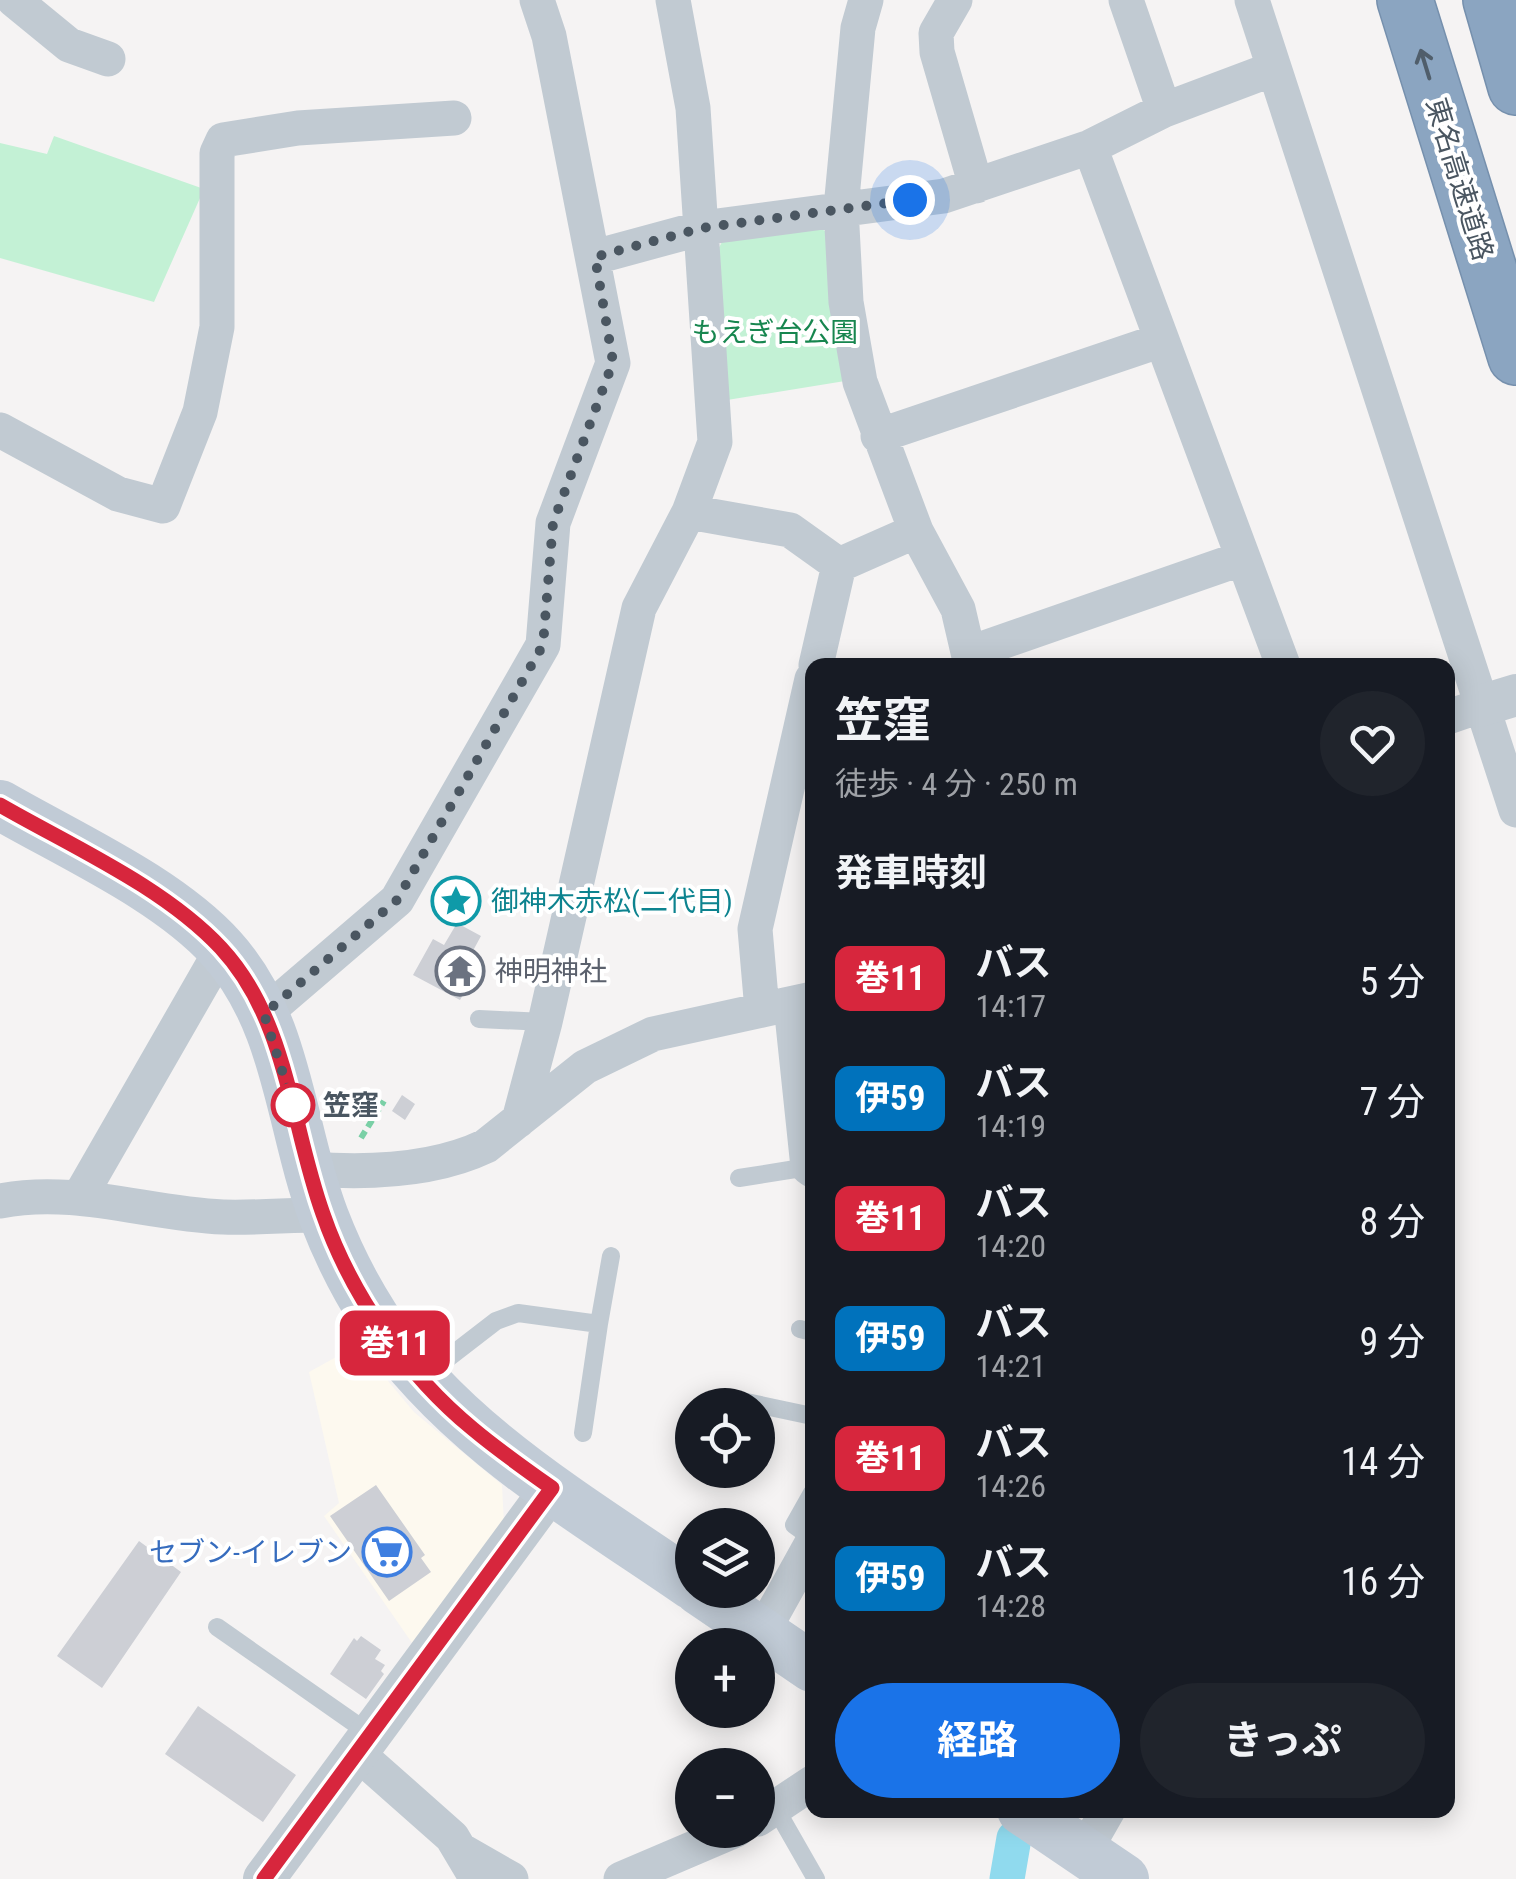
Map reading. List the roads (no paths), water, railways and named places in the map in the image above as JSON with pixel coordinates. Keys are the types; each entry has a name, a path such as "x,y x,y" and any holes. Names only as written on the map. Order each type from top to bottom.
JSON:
{"highway":[{"name":"東名高速道路","path":"1405,0 1516,358"},
{"path":"1490,0 1516,87"}],"main road":[{"path":"0,805 162,898 222,949 264,1014 328,1179 350,1274 376,1318 421,1378 470,1427 675,1573"},
{"path":"726,1608 755,1628"},
{"path":"775,1642 805,1662"},
{"path":"1040,1818 1106,1847"}],"street":[{"path":"14,0 70,45 108,59"},
{"path":"264,1014 397,900 543,645 553,523 613,362 595,257 537,0"},
{"path":"519,1120 639,608 689,512 715,442 693,108 673,0"},
{"path":"866,0 858,28 840,208 846,302 860,382 878,436 916,531 958,609 970,658"},
{"path":"955,0 936,33 937,52 976,186"},
{"path":"1126,0 1164,110"},
{"path":"1252,0 1516,810"},
{"path":"595,257 702,228 944,196 1090,147 1164,110 1272,69"},
{"path":"0,430 118,494 162,506 200,412 217,327 217,153 223,140 298,128 454,118"},
{"path":"1090,147 1280,658"},
{"path":"878,436 1162,340"},
{"path":"689,512 790,530 838,565"},
{"path":"838,565 916,531"},
{"path":"973,658 1243,558"},
{"path":"818,658 838,565"},
{"path":"805,710 755,930 788,1005 805,1131"},
{"path":"78,1198 222,949"},
{"path":"0,1201 26,1196 78,1198 221,1217 354,1172 458,1156 486,1146 585,1067 652,1034 788,1005"},
{"path":"264,1879 552,1488"},
{"path":"765,1628 805,1553"},
{"path":"363,1743 452,1837 470,1865 511,1879"},
{"path":"775,1808 805,1788"},
{"path":"621,1879 694,1848"}],"lane":[{"path":"479,1019 545,1022"},
{"path":"739,1178 805,1169"},
{"path":"583,1433 611,1256"},
{"path":"421,1378 496,1321 518,1312 599,1324"},
{"path":"775,1408 805,1415"},
{"path":"805,1505 794,1525 805,1534"},
{"path":"217,1627 363,1743"},
{"path":"775,1825 816,1879"}],"waterway":[{"path":"1007,1879 1014,1838"}],"place":[{"name":"御神木赤松(二代目)","path":"456,901"},
{"name":"神明神社","path":"460,971"},
{"name":"笠窪","path":"293,1105"},
{"name":"セブン-イレブン","path":"387,1552"}],"park label":[{"name":"もえぎ台公園","path":"775,332"}]}
